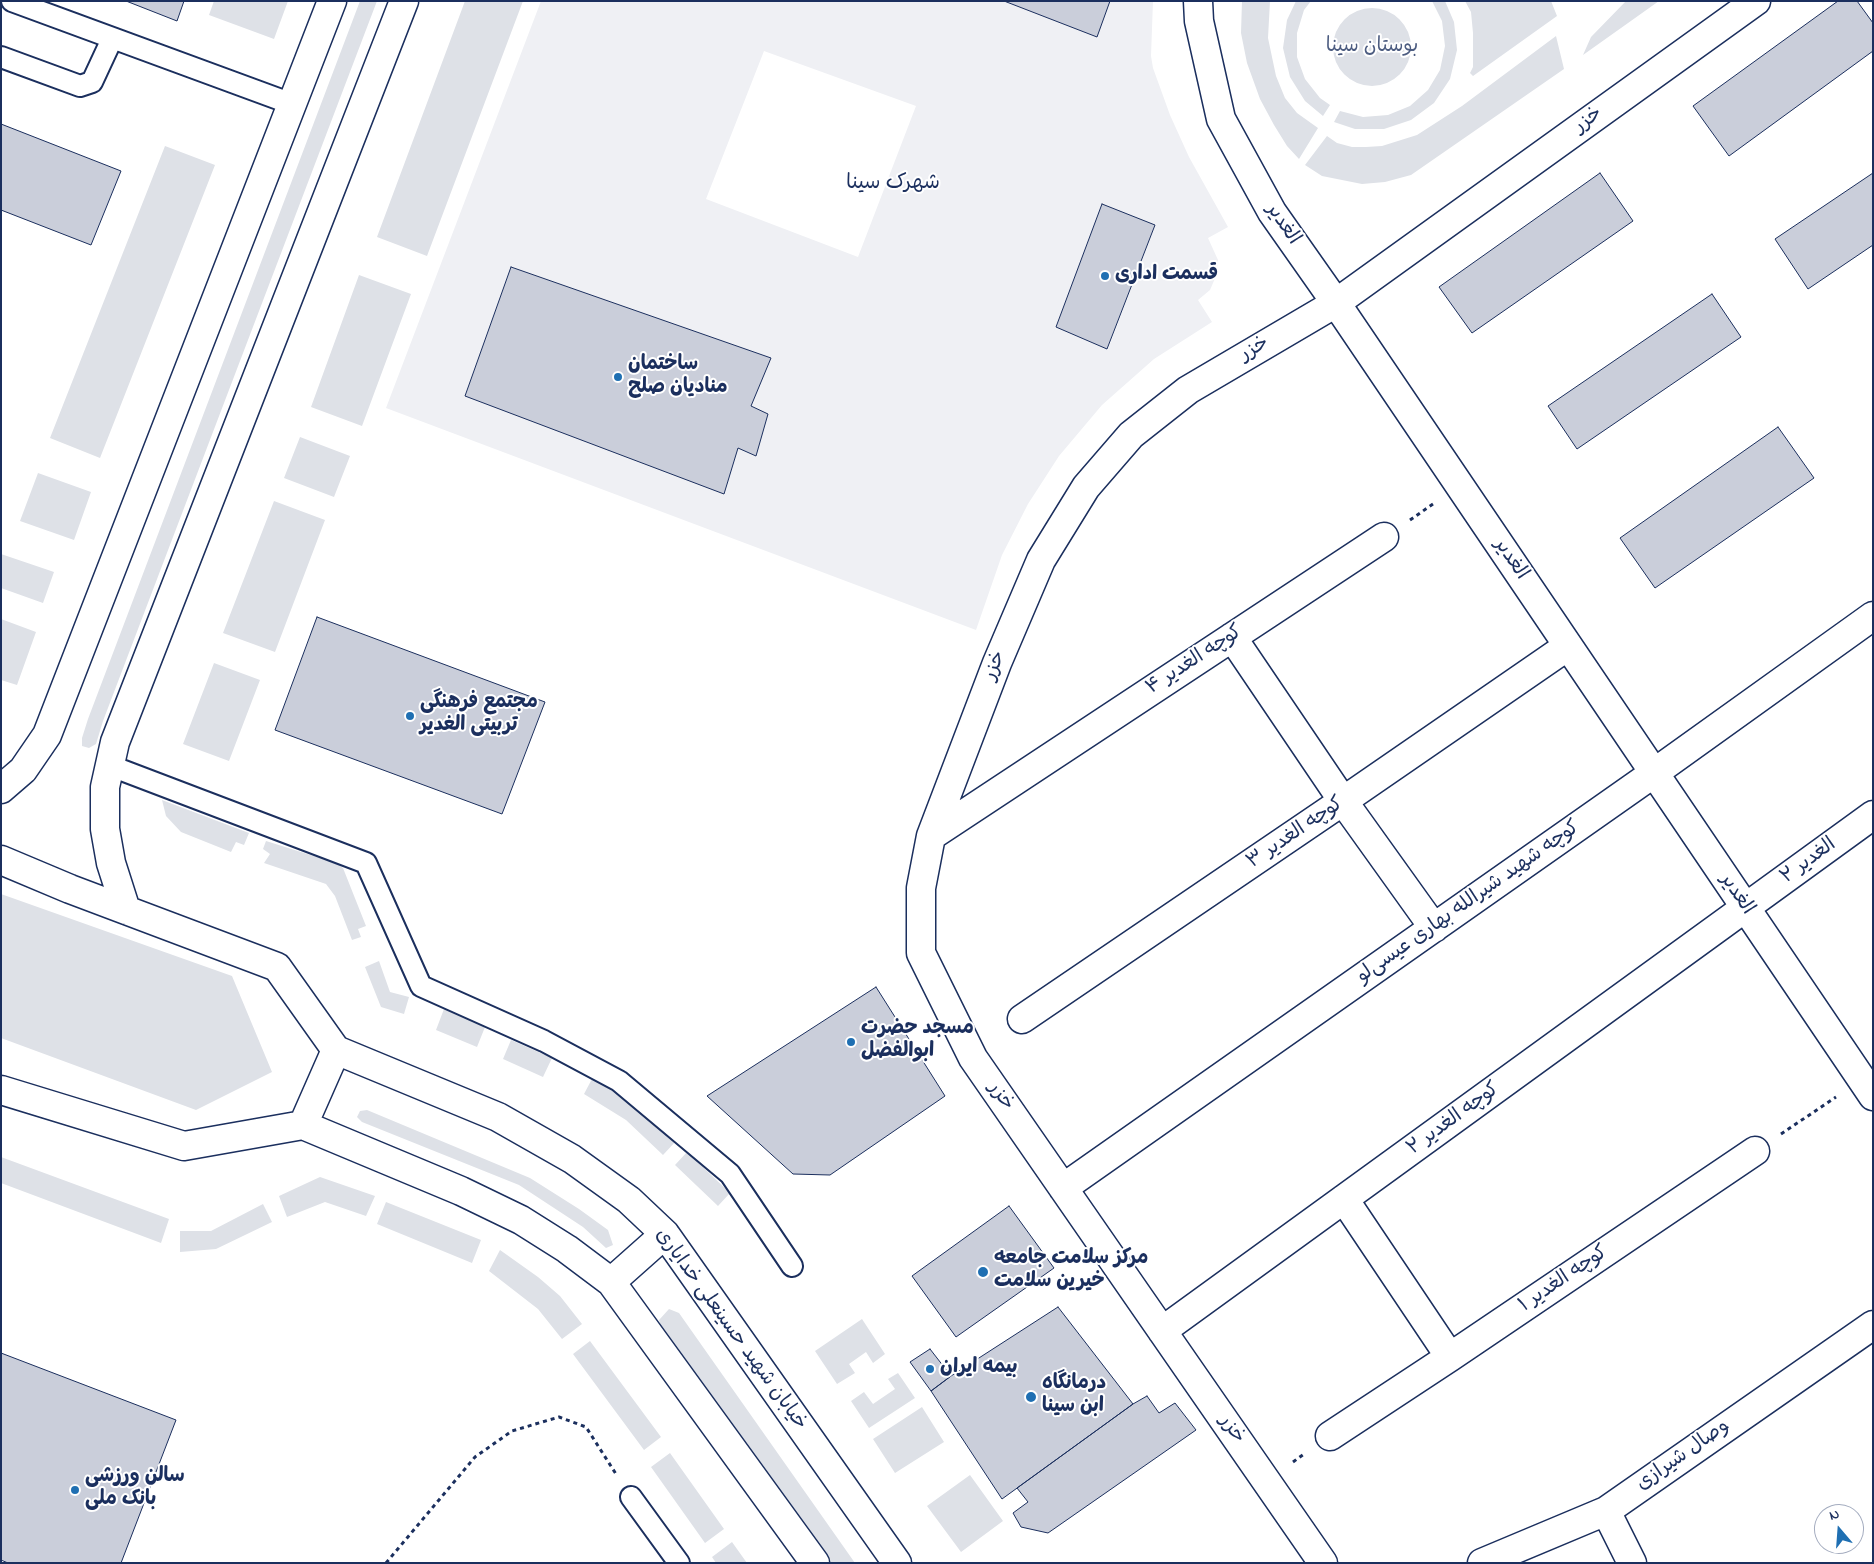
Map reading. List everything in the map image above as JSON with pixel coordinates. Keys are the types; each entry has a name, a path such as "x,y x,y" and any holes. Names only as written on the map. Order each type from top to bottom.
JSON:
{"street":[{"path":"1,789 23,770 47,735 332,1"},
{"path":"126,910 111,863 105,829 105,787 115,742 404,1"},
{"name":"الغدیر","path":"1198,1 1199,21 1221,119 1272,212 1336,303 1867,1088"},
{"name":"خزر","path":"1323,1563 973,1058 921,953 921,888 931,836 997,663 1041,560 1086,487 1131,435 1188,390 1336,303 1756,1"},
{"name":"کوچه الغدیر ۴","path":"931,836 1384,537"},
{"name":"کوچه شهید شیرالله بهاری عیسی‌لو","path":"1063,1188 1654,773 1873,616"},
{"path":"1232,636 1343,802 1434,928"},
{"name":"کوچه الغدیر ۳","path":"1022,1020 1343,802 1568,646"},
{"name":"۲ الغدیر","path":"1745,908 1873,815"},
{"path":"1,860 277,967 336,1050 303,1125"},
{"name":"کوچه الغدیر ۲","path":"1162,1331 1745,908"},
{"name":"خیابان شهید حسینعلی خدایاری","path":"336,1050 498,1117 572,1159 629,1200 665,1234 897,1563"},
{"path":"1,1090 184,1146 303,1125 461,1191 521,1220 611,1282 815,1563"},
{"name":"کوچه الغدیر ۱","path":"1330,1436 1755,1151"},
{"path":"1344,1199 1450,1357"},
{"path":"611,1282 665,1234"},
{"name":"وصال شیرازی","path":"1482,1563 1606,1511 1873,1324"},
{"path":"1606,1511 1632,1563"}],"lane":[{"path":"12,1 292,104"},
{"path":"1,56 80,86 92,82 112,39"},
{"path":"111,766 366,863 421,986 544,1041 619,1081 730,1174 792,1266"},
{"path":"631,1497 679,1563"}],"path":[{"path":"1384,537 1460,486"},
{"path":"1755,1151 1867,1088"},
{"path":"386,1563 475,1457 512,1431 559,1417 586,1427 631,1497"},
{"path":"1266,1481 1330,1436"}],"shaded area":[{"path":"541,1 1153,1 1151,56 1153,68 1170,115 1189,157 1228,227 1208,238 1218,260 1216,276 1210,290 1198,300 1212,322 1154,359 1102,405 1059,456 1028,504 1002,555 976,630 386,408","holes":["764,51 916,106 858,257 706,199","1102,205 1155,226 1108,349 1056,327","511,267 771,358 751,406 768,414 756,456 738,448 724,493 465,396"]}],"green space":[{"path":"214,1 288,1 274,39 209,15"},
{"path":"360,1 377,1 103,721 96,744 89,748 82,746 82,738 88,719"},
{"path":"465,1 523,1 427,256 377,237"},
{"name":"بوستان سینا","path":"1242,1 1270,1 1268,38 1276,76 1285,98 1297,113 1318,128 1299,159 1287,146 1274,125 1260,99 1247,63 1241,33"},
{"name":"بوستان سینا","path":"1296,1 1311,1 1304,10 1297,33 1297,57 1305,79 1320,98 1330,105 1323,116 1305,101 1290,77 1283,48 1287,20"},
{"name":"بوستان سینا","path":"1432,1 1445,1 1454,22 1457,50 1450,79 1434,103 1411,120 1384,129 1355,129 1334,122 1340,111 1363,117 1388,115 1410,106 1428,90 1440,70 1445,46 1442,21"},
{"name":"بوستان سینا","path":"1465,1 1551,1 1557,16 1473,76 1470,73 1473,67 1471,12"},
{"path":"1626,1 1659,1 1583,55 1591,37"},
{"name":"بوستان سینا","path":"1364,8 1380,8 1394,14 1405,25 1411,39 1411,55 1405,69 1394,80 1380,86 1364,86 1350,80 1339,69 1333,55 1333,39 1339,25 1350,14"},
{"path":"1556,36 1564,69 1411,175 1385,182 1362,184 1322,176 1305,165 1327,136 1337,143 1352,147 1366,147 1382,146 1417,135 1462,106"},
{"path":"165,146 215,165 100,458 50,438"},
{"path":"359,275 411,294 362,426 311,407"},
{"path":"300,437 350,456 334,497 284,478"},
{"path":"38,473 91,492 74,540 20,521"},
{"path":"274,501 325,520 275,652 223,633"},
{"path":"1,554 54,572 43,603 1,588"},
{"path":"1,619 36,632 17,685 1,680"},
{"path":"214,663 260,680 229,761 183,744"},
{"path":"162,800 249,833 244,845 236,842 231,852 181,832 166,816"},
{"path":"266,841 336,863 343,868 366,926 358,929 361,937 352,940 335,896 326,884 264,863 270,854 263,849"},
{"path":"1,894 232,976 272,1072 196,1110 1,1038"},
{"path":"379,961 390,992 409,997 404,1014 381,1007 365,967"},
{"path":"444,1009 485,1027 477,1047 436,1030"},
{"path":"511,1040 552,1058 543,1077 503,1059"},
{"path":"593,1077 640,1105 676,1141 663,1155 626,1120 584,1094"},
{"path":"367,1110 530,1178 608,1230 613,1245 606,1248 583,1227 519,1185 362,1122 357,1117 360,1111"},
{"path":"687,1152 730,1193 718,1206 675,1165"},
{"path":"1,1157 169,1219 161,1243 1,1183"},
{"path":"320,1177 375,1196 366,1216 325,1202 287,1217 279,1196"},
{"path":"386,1202 481,1240 472,1263 377,1224"},
{"path":"263,1204 272,1222 216,1249 180,1252 180,1231 211,1231"},
{"path":"500,1250 538,1277 560,1296 582,1324 562,1339 538,1309 489,1271"},
{"path":"669,1309 679,1313 855,1563 828,1563 663,1333 659,1320"},
{"path":"862,1319 885,1354 873,1363 866,1352 849,1364 855,1373 837,1384 815,1351"},
{"path":"590,1341 661,1437 644,1450 573,1354"},
{"path":"898,1373 915,1398 869,1428 851,1401 864,1392 873,1404 895,1389 888,1379"},
{"path":"922,1407 944,1442 895,1473 873,1439"},
{"path":"670,1453 724,1529 705,1543 651,1467"},
{"path":"970,1475 1003,1521 961,1552 927,1506"},
{"path":"732,1542 747,1563 716,1563 712,1557"}],"building":[{"path":"126,1 184,1 177,21"},
{"path":"1004,1 1110,1 1097,37"},
{"path":"1838,1 1857,1 1873,23 1873,51 1729,156 1693,106"},
{"path":"1,124 121,171 91,245 1,210"},
{"path":"1600,173 1633,221 1472,333 1439,287"},
{"path":"1873,173 1873,245 1808,289 1775,239"},
{"name":"قسمت اداری","path":"1102,204 1155,225 1107,349 1056,327"},
{"name":"ساختمان منادیان صلح","path":"511,267 771,358 751,406 768,414 756,456 738,448 724,494 465,396"},
{"path":"1712,294 1741,337 1577,449 1548,406"},
{"path":"1778,427 1814,478 1655,588 1620,538"},
{"name":"مجتمع فرهنگی تربیتی الغدیر","path":"317,617 545,702 502,814 275,730"},
{"name":"مسجد حضرت ابوالفضل","path":"876,987 945,1096 830,1175 793,1174 707,1096"},
{"name":"مرکز سلامت جامعه خیرین سلامت","path":"1009,1206 1054,1268 956,1337 912,1276"},
{"name":"درمانگاه ابن سینا","path":"1058,1307 1133,1404 1002,1499 931,1391"},
{"name":"بیمه ایران","path":"930,1349 951,1376 931,1391 910,1362"},
{"name":"سالن ورزشی بانک ملی","path":"1,1353 176,1420 121,1563 8,1563 1,1560"},
{"path":"1147,1396 1159,1413 1175,1403 1196,1430 1048,1533 1021,1527 1013,1513 1028,1502 1017,1488 1133,1404"}],"place":[{"name":"قسمت اداری","path":"1105,276"},
{"name":"ساختمان منادیان صلح","path":"618,377"},
{"name":"مجتمع فرهنگی تربیتی الغدیر","path":"410,716"},
{"name":"مسجد حضرت ابوالفضل","path":"851,1042"},
{"name":"مرکز سلامت جامعه خیرین سلامت","path":"983,1272"},
{"name":"بیمه ایران","path":"930,1369"},
{"name":"درمانگاه ابن سینا","path":"1031,1397"},
{"name":"سالن ورزشی بانک ملی","path":"75,1490"}],"district":[{"name":"شهرک سینا","path":"893,185"}]}
